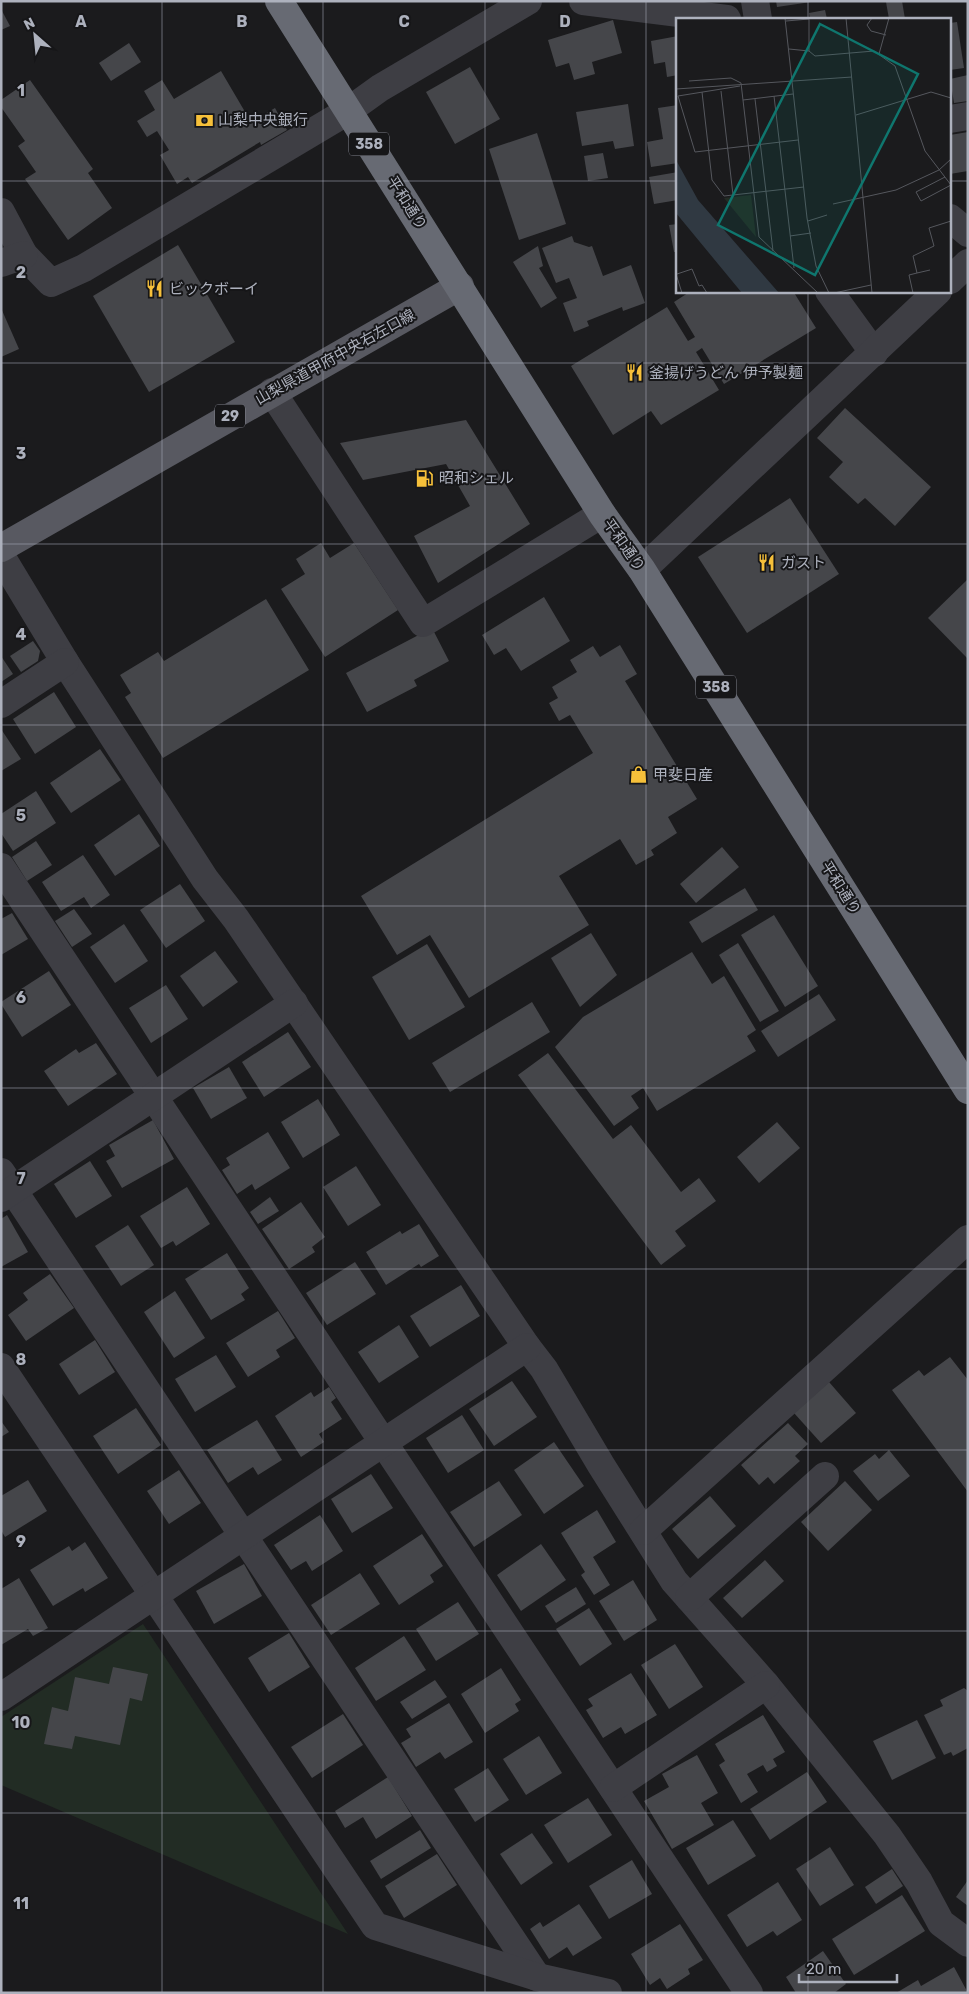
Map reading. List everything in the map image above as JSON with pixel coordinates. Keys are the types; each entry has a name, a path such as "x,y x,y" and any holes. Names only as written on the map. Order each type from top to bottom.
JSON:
{"highway":[{"name":"平和通り","path":"279,1 602,514 642,570 968,1090"}],"main road":[{"name":"山梨県道甲府中央右左口線","path":"1,548 460,286"}],"street":[{"path":"1,212 12,259 51,283 84,268 348,111 380,88 528,1"},
{"path":"583,1 719,18"},
{"path":"755,1 758,18"},
{"path":"952,119 968,116"},
{"path":"952,220 968,233"},
{"path":"952,278 968,263"},
{"path":"831,292 874,353"},
{"path":"642,570 937,292"},
{"path":"272,392 423,623 602,514"},
{"path":"1,556 66,662 205,879 236,918 527,1347 544,1369 601,1466 674,1581 766,1685 887,1835 919,1882 941,1923 968,1943"},
{"path":"1,704 66,662"},
{"path":"1,867 749,1993"},
{"path":"294,1003 153,1096 5,1186 244,1536 538,1976"},
{"path":"643,1531 968,1238"},
{"path":"1,1697 527,1347"},
{"path":"1,1367 376,1926 538,1976 608,1993"},
{"path":"689,1598 825,1476"},
{"path":"613,1788 766,1685"}],"shaded area":[{"path":"143,1624 348,1934 1,1785 1,1717"}],"building":[{"path":"776,1 811,1 811,2 777,7"},
{"path":"902,1 905,18 889,18 886,2"},
{"path":"1,9 10,26 1,30"},
{"path":"825,10 827,18 810,18 809,13"},
{"path":"613,20 622,53 592,62 595,74 574,80 569,63 556,67 548,40"},
{"path":"957,22 964,68 952,70 952,23"},
{"path":"676,36 676,75 667,77 665,62 654,64 651,41"},
{"path":"129,43 141,62 111,81 99,63"},
{"path":"470,67 500,119 455,144 426,92"},
{"path":"221,71 251,122 275,108 287,130 261,145 260,142 192,183 188,177 177,184 160,155 169,150 157,131 147,137 137,121 155,110 144,91 162,80 174,99"},
{"path":"968,75 968,101 954,103 952,79"},
{"path":"30,80 93,169 88,173 112,208 68,240 25,179 36,172 18,146 25,141 1,107 1,100"},
{"path":"628,104 634,146 615,149 613,141 582,146 576,112"},
{"path":"676,105 676,163 651,167 647,142 663,139 658,108"},
{"path":"968,132 968,171 952,174 952,135"},
{"path":"537,133 566,224 519,240 489,149"},
{"path":"603,153 608,178 588,181 584,156"},
{"path":"676,172 676,200 654,204 649,177"},
{"path":"676,224 676,252 674,252 669,225"},
{"path":"572,236 574,242 589,247 592,246 603,276 631,265 645,303 623,311 622,307 587,321 589,326 574,332 563,303 577,298 569,278 556,283 542,248"},
{"path":"178,245 235,342 149,392 93,296"},
{"path":"538,246 543,266 539,268 557,298 541,308 513,262"},
{"path":"689,292 794,292 816,328 724,384 702,348 696,352 719,390 661,425 651,411 613,435 571,366 667,307 688,341 695,337 674,302"},
{"path":"1,308 19,349 1,357"},
{"path":"845,408 931,487 895,526 865,498 858,504 829,477 843,462 817,438"},
{"path":"466,420 530,524 438,583 414,536 470,506 446,464 363,480 340,443"},
{"path":"790,498 839,574 747,633 698,557"},
{"path":"321,543 330,558 354,543 398,610 325,657 281,589 305,574 296,559"},
{"path":"968,579 968,659 928,618"},
{"path":"544,597 570,641 521,671 506,648 494,655 482,635"},
{"path":"266,599 309,670 163,758 125,697 131,693 120,675 158,652 164,661"},
{"path":"432,628 449,661 414,680 417,686 367,712 346,673"},
{"path":"33,641 40,651 38,661 21,672 10,656"},
{"path":"620,645 637,674 625,681 697,799 668,817 677,833 651,850 654,855 636,865 620,839 559,876 589,925 469,998 430,935 397,955 361,896 593,753 570,715 559,721 549,703 558,698 552,687 577,672 570,660 593,646 600,657"},
{"path":"1,656 13,674 1,682"},
{"path":"54,692 76,727 35,754 13,719"},
{"path":"1,729 21,759 1,771"},
{"path":"100,749 121,780 71,813 50,783"},
{"path":"36,791 56,823 13,851 1,833 1,814"},
{"path":"139,814 160,846 115,876 94,845"},
{"path":"36,841 52,865 27,881 12,857"},
{"path":"722,847 739,867 696,903 680,884"},
{"path":"83,855 110,895 91,908 84,897 61,911 42,882"},
{"path":"180,884 205,921 166,948 140,910"},
{"path":"745,888 758,910 702,943 689,922"},
{"path":"74,909 92,934 72,947 55,921"},
{"path":"12,913 28,939 1,955 1,919"},
{"path":"774,915 818,986 785,1007 741,935"},
{"path":"124,924 148,961 115,983 90,947"},
{"path":"591,933 617,975 580,1007 551,958"},
{"path":"738,943 779,1011 760,1022 719,955"},
{"path":"427,944 465,1007 409,1040 372,977"},
{"path":"215,951 238,982 203,1007 180,976"},
{"path":"692,952 712,984 724,976 756,1030 747,1036 756,1051 657,1111 643,1088 631,1096 639,1108 614,1126 555,1047 583,1017"},
{"path":"49,971 71,1005 22,1037 1,1002"},
{"path":"166,985 188,1019 151,1043 129,1008"},
{"path":"819,994 836,1020 778,1057 761,1031"},
{"path":"532,1002 550,1032 450,1092 432,1063"},
{"path":"288,1032 311,1067 264,1097 242,1062"},
{"path":"96,1043 117,1074 68,1106 44,1071 76,1049 79,1053"},
{"path":"548,1053 613,1139 631,1125 681,1192 699,1178 716,1201 675,1231 686,1246 661,1265 518,1075"},
{"path":"229,1067 247,1098 211,1119 193,1088"},
{"path":"318,1099 340,1135 303,1158 281,1122"},
{"path":"153,1120 174,1159 122,1188 106,1161 115,1156 109,1145"},
{"path":"777,1122 800,1148 759,1183 737,1157"},
{"path":"268,1132 290,1168 255,1190 252,1184 237,1194 222,1170 230,1165 226,1158"},
{"path":"90,1161 112,1196 76,1218 54,1184"},
{"path":"356,1166 381,1205 348,1226 323,1187"},
{"path":"187,1187 210,1224 176,1246 173,1241 161,1248 140,1216"},
{"path":"270,1197 279,1211 258,1224 250,1212"},
{"path":"301,1202 325,1237 312,1247 315,1252 289,1269 262,1229"},
{"path":"7,1215 28,1252 1,1267 1,1219"},
{"path":"419,1224 439,1256 421,1267 419,1264 386,1285 366,1252 400,1231 402,1234"},
{"path":"128,1225 154,1265 121,1286 95,1246"},
{"path":"227,1253 249,1288 241,1294 245,1300 211,1320 185,1279"},
{"path":"355,1262 376,1294 327,1325 306,1293"},
{"path":"50,1274 74,1308 26,1341 8,1315 28,1300 23,1293"},
{"path":"461,1285 480,1316 430,1347 410,1316"},
{"path":"175,1291 205,1338 174,1358 144,1312"},
{"path":"278,1311 295,1338 276,1350 280,1357 248,1377 226,1343"},
{"path":"399,1325 419,1357 379,1383 358,1352"},
{"path":"95,1340 115,1372 79,1395 59,1364"},
{"path":"216,1355 236,1387 195,1412 175,1379"},
{"path":"950,1357 968,1380 968,1492 892,1390 919,1370 924,1376"},
{"path":"512,1381 537,1417 494,1446 469,1409"},
{"path":"829,1382 856,1413 821,1443 794,1413"},
{"path":"329,1387 336,1398 331,1402 342,1419 319,1434 324,1442 301,1457 275,1416 311,1392 314,1397"},
{"path":"136,1408 161,1445 118,1474 93,1436"},
{"path":"462,1415 484,1450 448,1473 426,1438"},
{"path":"257,1420 282,1460 258,1475 253,1467 228,1483 207,1450"},
{"path":"1,1421 9,1432 1,1437"},
{"path":"788,1423 808,1444 795,1456 800,1461 774,1484 768,1477 759,1485 741,1465"},
{"path":"554,1442 584,1486 544,1514 514,1470"},
{"path":"889,1450 910,1476 878,1501 853,1471 875,1454 879,1459"},
{"path":"179,1470 201,1503 169,1524 147,1491"},
{"path":"371,1474 393,1508 352,1533 331,1499"},
{"path":"28,1480 47,1511 5,1537 1,1530 1,1496"},
{"path":"499,1481 522,1515 474,1547 450,1512"},
{"path":"845,1481 872,1510 828,1551 801,1522"},
{"path":"710,1496 736,1526 698,1559 672,1529"},
{"path":"597,1510 616,1542 593,1557 610,1585 594,1595 581,1575 585,1572 561,1533"},
{"path":"320,1515 343,1551 312,1571 306,1561 291,1570 274,1545"},
{"path":"422,1534 443,1566 430,1575 434,1582 399,1605 373,1566"},
{"path":"85,1542 108,1578 85,1592 83,1588 53,1606 30,1570 69,1546 72,1551"},
{"path":"541,1544 566,1580 521,1611 497,1575"},
{"path":"765,1560 784,1581 742,1618 723,1598"},
{"path":"244,1564 262,1596 214,1624 196,1591"},
{"path":"360,1573 380,1604 331,1635 311,1605"},
{"path":"19,1578 48,1628 33,1636 28,1629 1,1645 1,1589"},
{"path":"633,1580 657,1620 624,1641 599,1601"},
{"path":"576,1587 586,1604 556,1623 545,1606"},
{"path":"458,1602 479,1634 436,1661 416,1629"},
{"path":"589,1608 612,1644 580,1666 556,1629"},
{"path":"289,1633 310,1667 269,1692 248,1658"},
{"path":"404,1636 426,1670 376,1701 355,1668"},
{"path":"675,1644 703,1687 669,1709 641,1665"},
{"path":"113,1667 148,1674 142,1701 130,1698 120,1745 75,1736 72,1749 44,1744 52,1707 68,1711 75,1677 109,1684"},
{"path":"501,1668 521,1700 515,1704 519,1711 485,1733 461,1694"},
{"path":"631,1673 657,1715 625,1734 621,1727 603,1738 586,1710 593,1706 588,1699"},
{"path":"435,1680 447,1697 412,1719 400,1702"},
{"path":"964,1688 968,1691 968,1748 953,1756 951,1752 944,1755 924,1715 943,1706 940,1700"},
{"path":"449,1703 473,1742 445,1759 440,1752 416,1767 401,1743 411,1737 406,1729"},
{"path":"343,1714 363,1745 312,1778 291,1747"},
{"path":"763,1715 785,1752 773,1759 777,1766 767,1772 763,1765 747,1774 758,1792 741,1803 719,1765 725,1761 715,1744"},
{"path":"917,1720 936,1758 892,1780 873,1741"},
{"path":"539,1736 562,1773 526,1795 503,1759"},
{"path":"697,1755 718,1793 701,1803 714,1825 672,1849 644,1801 669,1787 662,1774"},
{"path":"488,1768 509,1800 475,1822 454,1789"},
{"path":"807,1772 827,1802 770,1840 750,1809"},
{"path":"388,1777 412,1816 376,1839 363,1817 345,1828 335,1811"},
{"path":"588,1798 612,1835 568,1863 544,1825"},
{"path":"733,1820 756,1856 708,1885 686,1848"},
{"path":"420,1830 431,1848 381,1879 370,1861"},
{"path":"532,1833 553,1863 521,1885 500,1854"},
{"path":"830,1847 854,1885 820,1906 796,1869"},
{"path":"437,1854 457,1885 404,1918 385,1886"},
{"path":"632,1860 652,1894 609,1919 589,1886"},
{"path":"892,1869 903,1886 876,1904 865,1887"},
{"path":"968,1880 968,1906 956,1897"},
{"path":"778,1882 802,1920 777,1936 773,1931 747,1947 727,1915"},
{"path":"902,1895 925,1931 854,1975 832,1939"},
{"path":"579,1904 602,1938 573,1956 567,1947 549,1959 530,1929 540,1922 543,1927"},
{"path":"680,1924 703,1960 688,1969 690,1974 667,1989 660,1978 650,1985 631,1954"},
{"path":"823,1951 846,1984 834,1993 796,1993 786,1977"},
{"path":"954,1967 968,1993 896,1993 918,1980 921,1986"}],"place":[{"name":"山梨中央銀行","path":"204,120"},
{"name":"ビックボーイ","path":"155,289"},
{"name":"釜揚げうどん 伊予製麺","path":"635,373"},
{"name":"昭和シェル","path":"425,478"},
{"name":"ガスト","path":"767,563"},
{"name":"甲斐日産","path":"639,775"}]}
